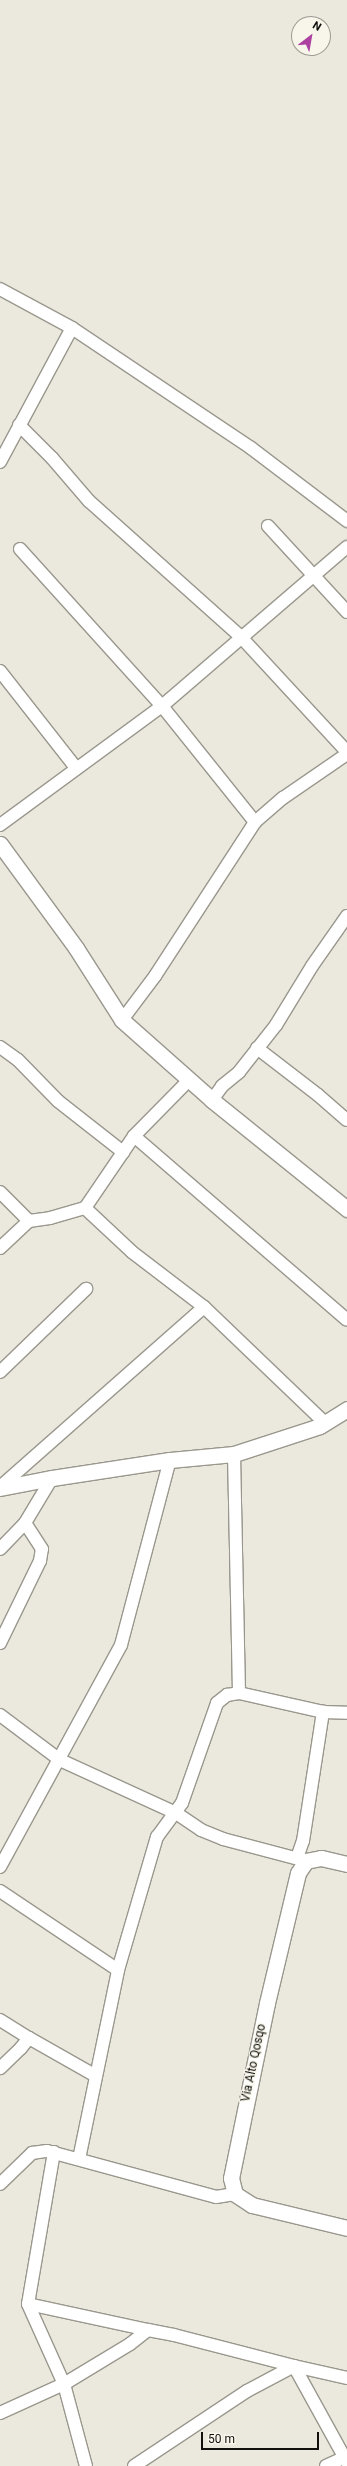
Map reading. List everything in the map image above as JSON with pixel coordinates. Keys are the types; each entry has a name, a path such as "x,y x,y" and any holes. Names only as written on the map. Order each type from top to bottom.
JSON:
{"street":[{"path":"0,290 72,328 251,448 347,521"},
{"path":"2,453 72,328"},
{"path":"19,425 52,458 89,501 241,637 347,753 283,798 255,822 154,976 122,1020"},
{"path":"268,526 347,612"},
{"path":"0,825 162,706 347,547"},
{"path":"20,549 162,706 255,822"},
{"path":"0,671 76,768"},
{"path":"0,844 76,948 122,1020 212,1100 347,1209"},
{"path":"212,1100 258,1048 276,1025 312,966 347,916"},
{"path":"0,1047 18,1060 58,1101 123,1152"},
{"path":"258,1048 347,1120"},
{"path":"0,1248 29,1221 50,1218 85,1208 134,1136 189,1080"},
{"path":"134,1136 347,1320"},
{"path":"0,1192 29,1221"},
{"path":"85,1208 132,1252 204,1307 325,1423"},
{"path":"0,1372 86,1289"},
{"path":"0,1488 204,1307"},
{"path":"0,1488 52,1478 170,1460 234,1454 325,1423 347,1409"},
{"path":"234,1454 239,1693"},
{"path":"0,1867 60,1760 121,1645 170,1460"},
{"path":"0,1549 25,1524 52,1478"},
{"path":"0,1644 40,1561 42,1549 25,1524"},
{"path":"79,2159 118,1970 157,1837 182,1803 217,1703 227,1695 239,1693 323,1712 347,1713"},
{"path":"302,1860 303,1841 323,1712"},
{"path":"0,1715 60,1760 176,1813 201,1830 223,1838 302,1860 321,1858 347,1864"},
{"name":"Via Alto Qosqo","path":"235,2194 231,2178 267,2003 302,1860"},
{"path":"0,1891 118,1970"},
{"path":"0,2020 96,2076"},
{"path":"0,2068 29,2038"},
{"path":"0,2184 32,2153 46,2151 54,2152 216,2197 235,2194 252,2205 347,2228"},
{"path":"54,2152 28,2304 64,2384 86,2466"},
{"path":"28,2304 174,2335 347,2378"},
{"path":"0,2412 64,2384 130,2344 148,2330"},
{"path":"294,2366 346,2459 326,2466"},
{"path":"134,2466 247,2391 294,2366"}]}
